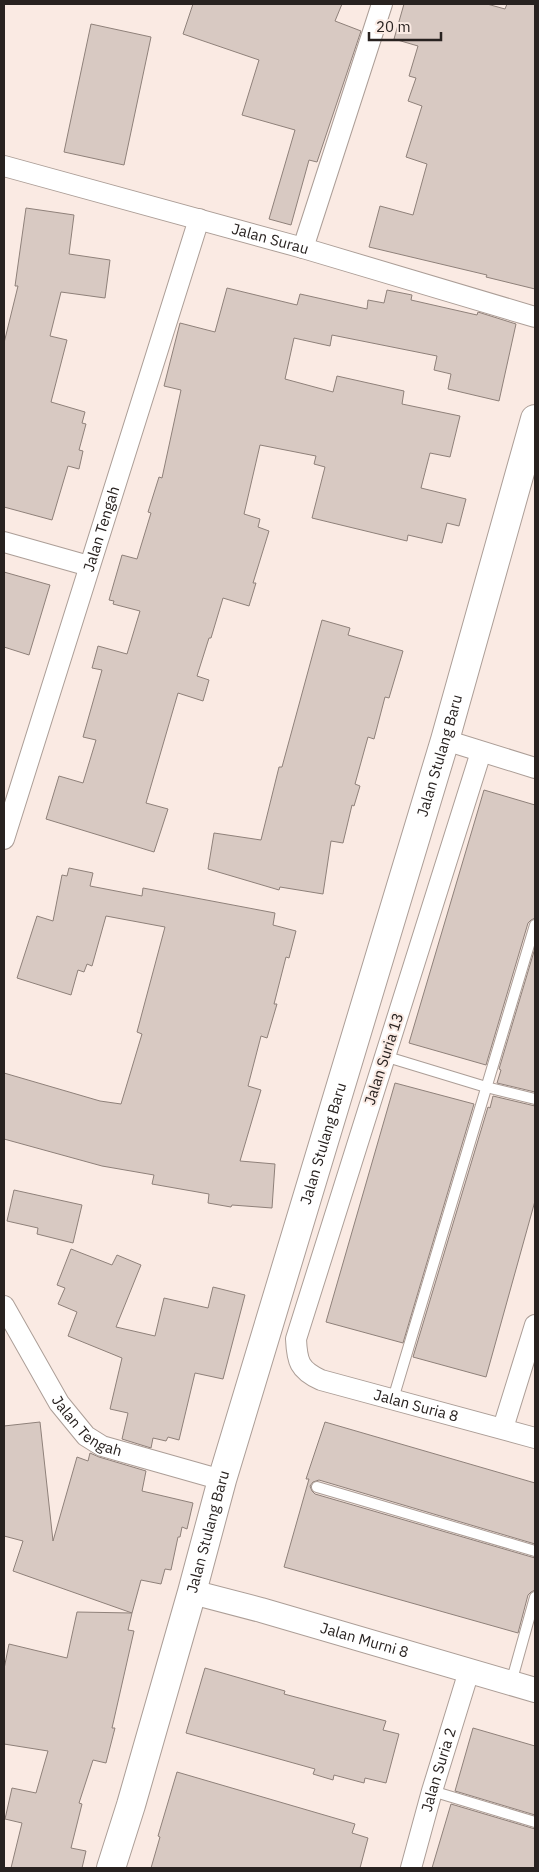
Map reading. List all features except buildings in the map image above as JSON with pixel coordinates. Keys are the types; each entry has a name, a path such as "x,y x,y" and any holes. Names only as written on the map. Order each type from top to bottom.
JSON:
{"main road":[{"name":"Jalan Stulang Baru","path":"111,1868 192,1592 222,1480 445,740 535,419"}],"street":[{"path":"303,248 382,4"},
{"name":"Jalan Surau","path":"4,166 303,248 535,317"},
{"name":"Jalan Tengah","path":"4,838 199,219"},
{"path":"4,542 89,566"},
{"path":"445,740 535,768"},
{"name":"Jalan Suria 13","path":"301,1366 296,1354 296,1339 481,752"},
{"name":"Jalan Tengah","path":"4,1306 59,1403 86,1436 102,1446 222,1480"},
{"path":"503,1428 535,1325"},
{"name":"Jalan Suria 8","path":"301,1366 310,1375 320,1380 535,1438"},
{"name":"Jalan Murni 8","path":"192,1592 535,1690"},
{"name":"Jalan Suria 2","path":"411,1868 432,1790 469,1671"}],"lane":[{"path":"393,1399 535,926"},
{"path":"384,1056 486,1087 535,1099"},
{"path":"317,1487 535,1551"},
{"path":"512,1683 535,1597"},
{"path":"432,1790 535,1822"}]}
